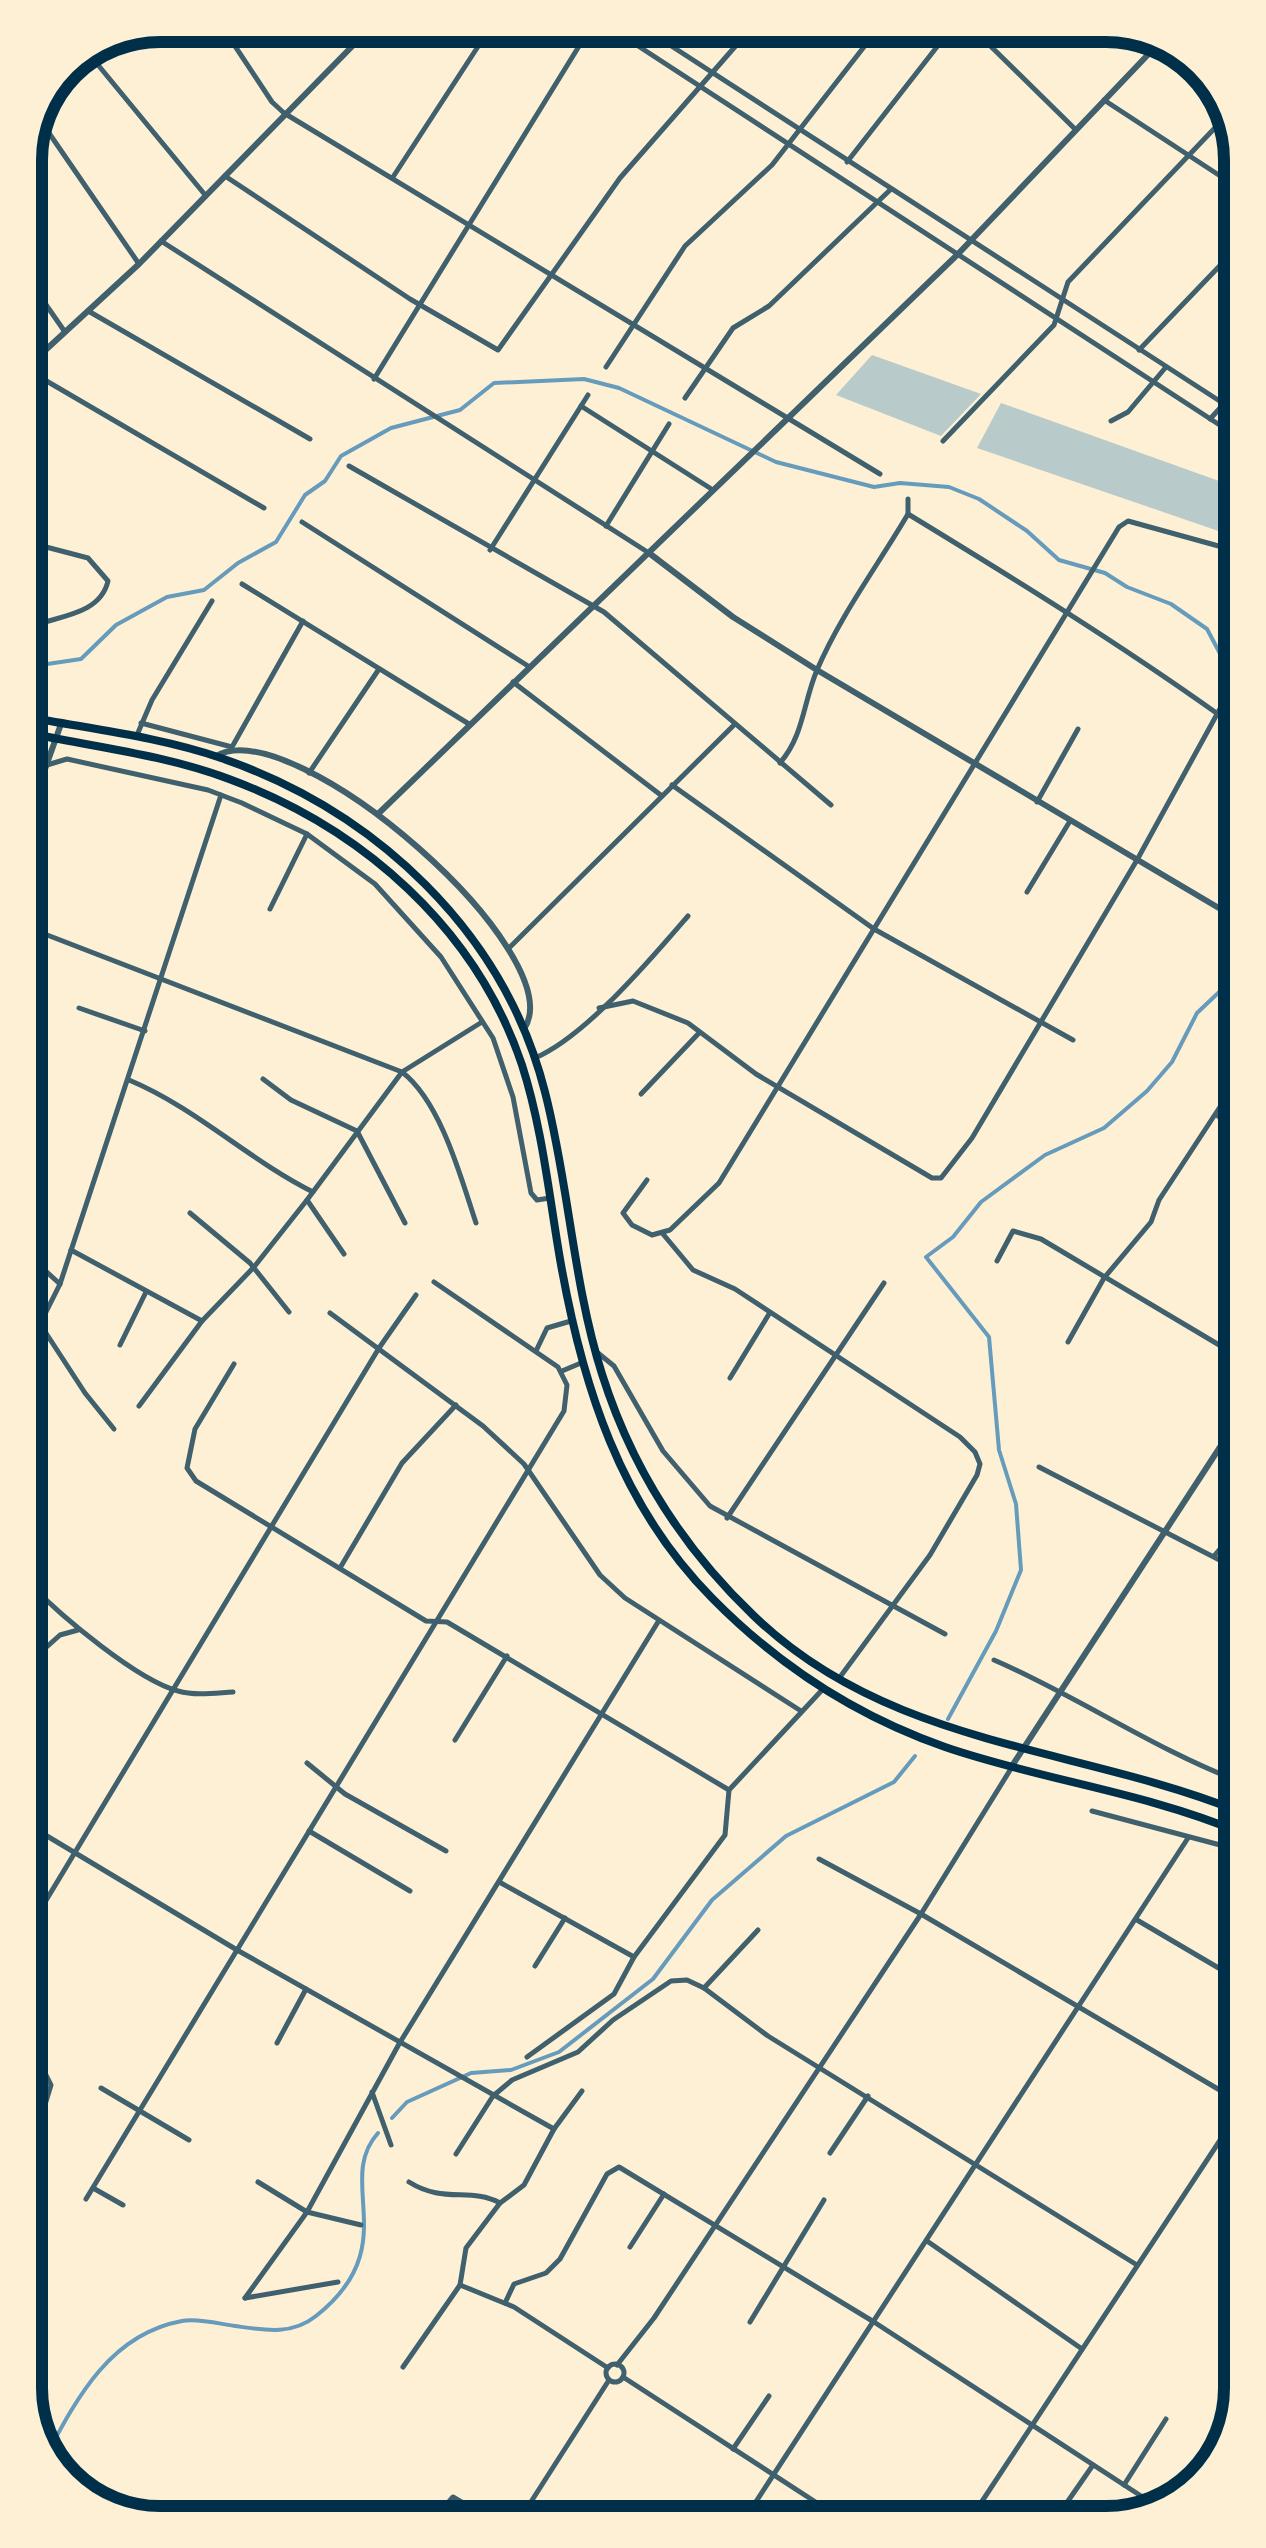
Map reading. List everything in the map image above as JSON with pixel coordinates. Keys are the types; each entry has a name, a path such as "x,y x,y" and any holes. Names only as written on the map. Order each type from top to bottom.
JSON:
{"main road":[{"path":"43,720 216,756 316,800 410,868 466,928 524,1029 535,1058 554,1130 595,1351 624,1433 684,1537 753,1615 838,1680 933,1724 1161,1785 1224,1807"},
{"path":"43,735 228,778 306,814 370,855 429,909 475,968 512,1039 530,1093 581,1363 622,1473 664,1540 746,1632 823,1689 928,1740 1184,1811 1224,1827"}],"street":[{"path":"232,42 272,102 284,113 880,474"},
{"path":"43,354 139,264 356,42"},
{"path":"393,178 480,42"},
{"path":"374,378 581,42"},
{"path":"633,42 1224,428"},
{"path":"666,43 1224,404 1210,418"},
{"path":"225,176 420,304 498,350 620,178 740,43"},
{"path":"606,367 685,246 788,144 867,43"},
{"path":"847,162 940,43"},
{"path":"987,43 1076,130"},
{"path":"379,813 958,254 1150,52"},
{"path":"97,62 206,196"},
{"path":"1104,100 1224,178"},
{"path":"943,441 1058,317 1068,282 1218,125"},
{"path":"47,130 139,264"},
{"path":"686,398 733,328 768,306 890,190"},
{"path":"160,241 412,406 649,553 733,616 817,670 1224,911"},
{"path":"1138,350 1224,261"},
{"path":"43,301 66,334"},
{"path":"90,312 310,440"},
{"path":"1111,421 1128,412 1166,366"},
{"path":"43,378 264,508"},
{"path":"490,550 588,395"},
{"path":"581,406 716,491"},
{"path":"606,526 669,424"},
{"path":"349,466 593,606 831,805"},
{"path":"780,762 798,742 804,703 817,670 908,514 908,499"},
{"path":"908,514 1105,634 1215,712"},
{"path":"647,1180 625,1204 624,1216 646,1233 662,1234 719,1183 1069,615 1115,532 1128,521 1224,548"},
{"path":"302,522 528,666"},
{"path":"43,546 88,558 103,570 108,581 104,593 86,608 43,623"},
{"path":"242,584 470,724"},
{"path":"136,738 212,602"},
{"path":"216,756 232,747 304,621"},
{"path":"309,773 378,669"},
{"path":"512,681 662,796"},
{"path":"599,1008 640,1002 699,1032 938,1180 972,1138 1137,860 1224,698"},
{"path":"141,723 309,773 379,813 447,871 506,951 528,996 530,1014 524,1029"},
{"path":"43,776 61,724"},
{"path":"506,951 736,724"},
{"path":"1036,802 1078,730"},
{"path":"47,765 67,759 221,795 307,834 360,872 400,909 440,957 496,1043 513,1097 532,1196 550,1198"},
{"path":"672,786 874,930 1073,1040"},
{"path":"43,1324 146,1032 221,795"},
{"path":"1027,892 1070,821"},
{"path":"270,910 307,834"},
{"path":"535,1058 558,1046 628,986 688,916"},
{"path":"43,934 402,1072 414,1083 449,1144 476,1223"},
{"path":"79,1008 146,1032"},
{"path":"139,1406 202,1321 254,1267 307,1200 402,1072 482,1022"},
{"path":"641,1094 699,1032"},
{"path":"263,1079 291,1100 357,1131 406,1222"},
{"path":"129,1080 230,1138 267,1170 313,1192"},
{"path":"513,1097 530,1093"},
{"path":"1068,1342 1104,1278 1151,1222 1160,1200 1224,1105"},
{"path":"1218,1116 1224,1121"},
{"path":"307,1200 344,1254"},
{"path":"190,1213 254,1267 289,1312"},
{"path":"996,1261 1008,1235 1016,1231 1044,1240 1224,1348"},
{"path":"662,1234 693,1270 735,1288 950,1430 977,1457 977,1475 934,1548 838,1680"},
{"path":"71,1250 202,1321"},
{"path":"43,1269 60,1284"},
{"path":"86,2199 564,1411 568,1394 562,1371 434,1282"},
{"path":"726,1518 884,1284"},
{"path":"120,1346 146,1292"},
{"path":"43,1906 379,1348 416,1295"},
{"path":"330,1313 456,1405 530,1472 600,1575 658,1622 802,1711"},
{"path":"730,1378 769,1314"},
{"path":"536,1351 548,1328 571,1321"},
{"path":"43,1328 85,1393 114,1429"},
{"path":"595,1351 614,1366 636,1410 674,1464 726,1518 945,1634"},
{"path":"562,1371 581,1363"},
{"path":"234,1364 195,1429 187,1468 196,1481 426,1621 447,1622 729,1790"},
{"path":"340,1568 402,1463 456,1405"},
{"path":"608,2368 617,2365 654,2318 712,2223 921,1914 1022,1750 1224,1441"},
{"path":"1039,1467 1224,1562"},
{"path":"1214,1556 1224,1544"},
{"path":"43,1597 80,1630 175,1690 233,1692"},
{"path":"338,2282 245,2298 308,2212 399,2044 658,1622"},
{"path":"43,1651 60,1636 80,1630"},
{"path":"455,1740 507,1656"},
{"path":"994,1660 1063,1690 1224,1775"},
{"path":"456,2154 493,2096 530,2070 578,2052 610,2011 634,1957 725,1835 729,1790 823,1689"},
{"path":"307,1763 335,1787 446,1850"},
{"path":"1092,1811 1224,1847"},
{"path":"308,1832 410,1890"},
{"path":"43,1833 399,2044 554,2129"},
{"path":"754,2506 1188,1838"},
{"path":"819,1859 1080,2007 1224,2096"},
{"path":"501,1883 634,1957"},
{"path":"534,1966 565,1918"},
{"path":"1137,1920 1224,1971"},
{"path":"704,1988 758,1930"},
{"path":"527,2057 589,2010 610,2011 671,1981 687,1980 816,2067 1137,2265"},
{"path":"277,2043 306,1988"},
{"path":"43,2069 51,2085 43,2111"},
{"path":"101,2088 189,2140"},
{"path":"403,2366 460,2285 466,2248 500,2203 524,2185 554,2129 582,2091"},
{"path":"371,2092 391,2146"},
{"path":"830,2153 868,2096"},
{"path":"979,2506 1224,2131"},
{"path":"504,2302 514,2284 546,2273 560,2259 607,2174 614,2168 626,2170 874,2322 1144,2499"},
{"path":"258,2182 308,2212 361,2225"},
{"path":"409,2182 435,2196 476,2196 500,2203"},
{"path":"93,2188 123,2204"},
{"path":"630,2247 664,2194"},
{"path":"750,2322 824,2200"},
{"path":"927,2241 1082,2348"},
{"path":"460,2285 504,2302 608,2368"},
{"path":"617,2365 623,2370 622,2378"},
{"path":"529,2505 609,2380 608,2368"},
{"path":"609,2380 622,2378 821,2506"},
{"path":"733,2449 768,2396"},
{"path":"1124,2485 1166,2419"},
{"path":"1065,2506 1094,2465"},
{"path":"446,2505 453,2497 467,2505"}],"shaded area":[{"path":"872,355 981,394 941,436 836,395"},
{"path":"1001,403 1224,483 1224,533 977,448"}],"waterway":[{"path":"43,665 81,659 116,625 167,597 204,590 238,563 276,542 305,495 325,481 341,456 391,428 460,410 494,383 584,379 619,388 776,462 874,487 900,483 949,487 979,499 1027,531 1059,560 1105,573 1127,587 1171,604 1207,629 1224,661"},
{"path":"948,1719 996,1631 1021,1570 1016,1504 999,1450 989,1337 926,1257 953,1237 981,1202 1045,1155 1104,1128 1147,1091 1172,1062 1197,1013 1224,987"},
{"path":"392,2118 407,2102 471,2073 511,2070 559,2052 653,1979 712,1900 786,1836 894,1782 915,1756"},
{"path":"55,2440 100,2371 135,2339 157,2328 182,2321 202,2321 277,2330 297,2327 316,2316 342,2290 357,2265 363,2240 362,2172 366,2152 378,2133"}]}
